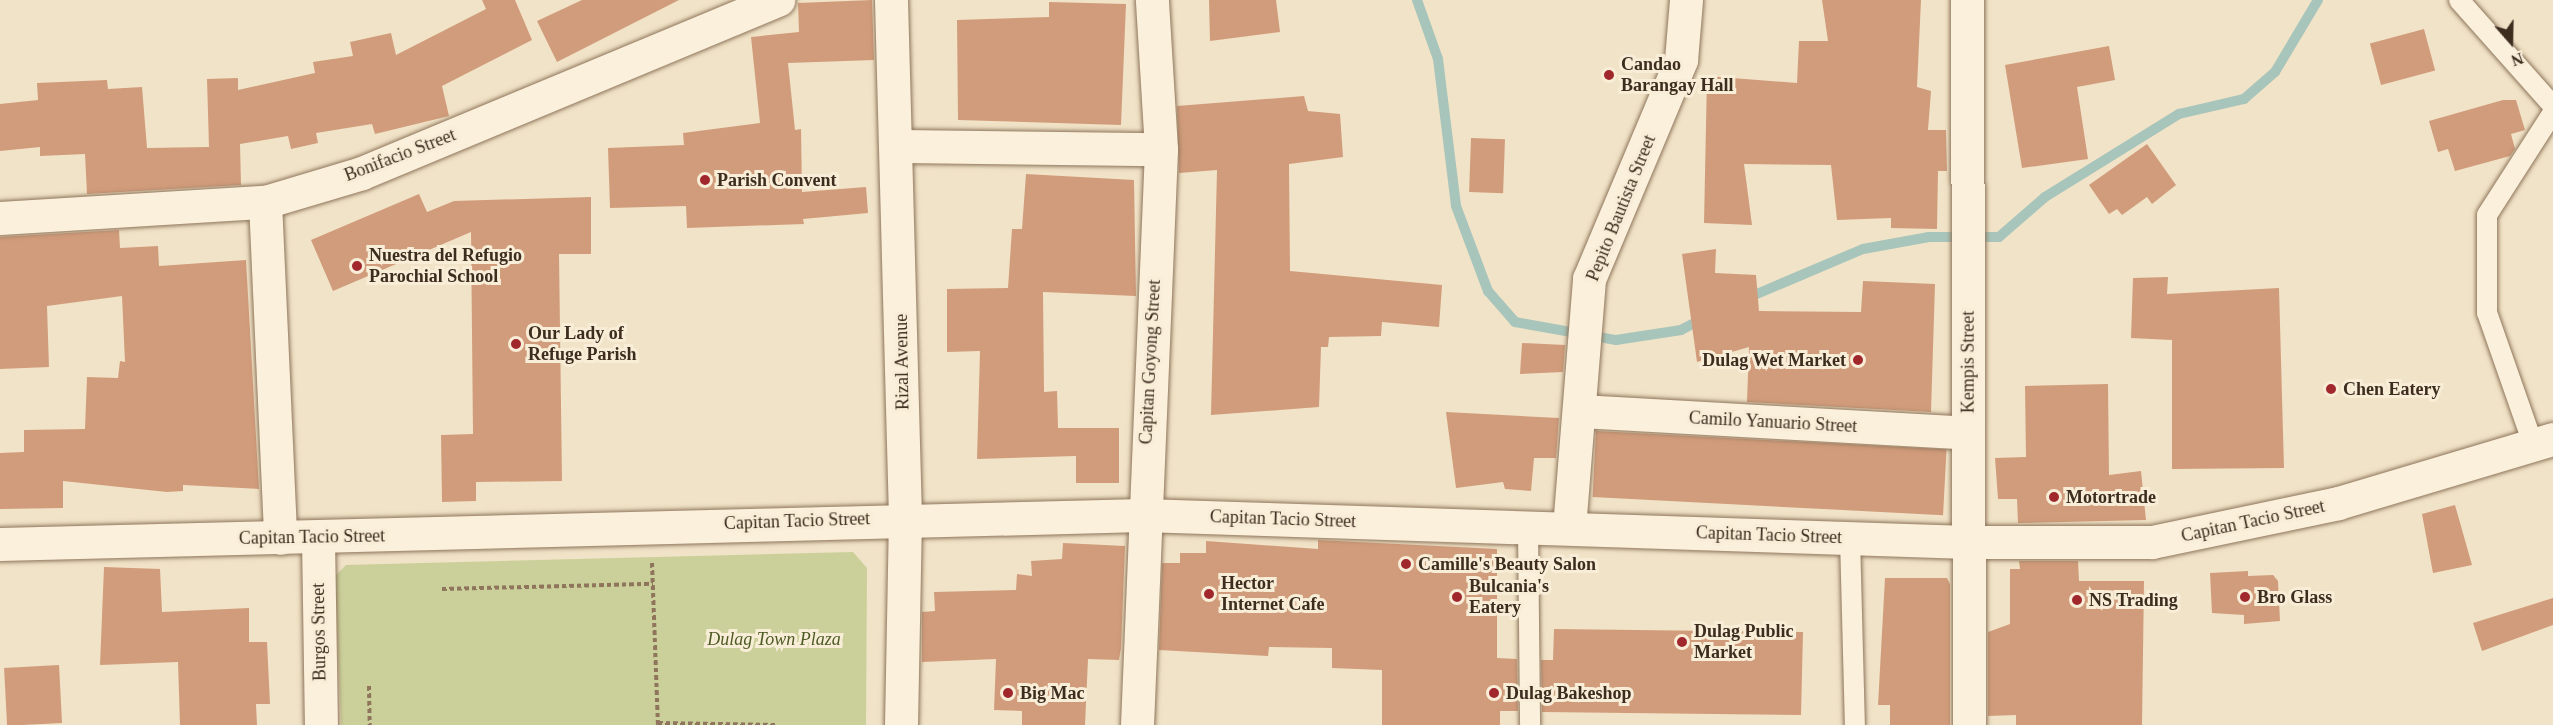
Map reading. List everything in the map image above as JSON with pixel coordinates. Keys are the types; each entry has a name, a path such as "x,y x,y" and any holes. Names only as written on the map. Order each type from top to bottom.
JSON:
{"street":[{"name":"Bonifacio Street","path":"0,218 265,202 362,173 778,0"},
{"name":"Rizal Avenue","path":"891,0 898,147 905,517 902,725"},
{"name":"Capitan Goyong Street","path":"1137,725 1143,514 1161,149 1152,0"},
{"name":"Pepito Bautista Street","path":"1569,528 1589,279 1681,60 1686,0"},
{"name":"Kempis Street","path":"1967,0 1969,725"},
{"path":"898,147 1161,149"},
{"path":"265,202 280,538"},
{"name":"Camilo Yanuario Street","path":"1579,411 1967,433"},
{"name":"Capitan Tacio Street","path":"0,544 318,538 905,517 1143,514 1968,542 2152,542 2338,503 2543,442"},
{"name":"Burgos Street","path":"318,538 321,725"}],"lane":[{"path":"2459,0 2553,106"},
{"path":"2543,442 2487,313 2487,215 2553,112"},
{"path":"1528,527 1530,725"},
{"path":"1851,538 1855,725"}],"path":[{"path":"651,526 658,724 775,725"},
{"path":"441,589 653,584"},
{"path":"369,686 370,725"}],"green space":[{"name":"Dulag Town Plaza","path":"853,552 867,568 866,725 341,725 335,576 346,565"}],"building":[{"path":"482,0 515,0 532,40 442,86 449,116 375,134 372,124 316,133 318,143 291,149 288,136 240,144 241,185 87,194 85,154 40,156 40,147 0,151 0,104 38,100 37,83 107,80 108,89 142,87 147,148 209,147 207,79 238,78 238,90 315,73 313,62 353,56 350,42 391,33 396,55 486,9"},
{"path":"582,0 679,0 557,62 537,21"},
{"name":"Parish Convent","path":"872,0 874,60 788,63 795,130 801,129 802,192 866,187 868,213 803,219 804,224 687,228 686,206 610,208 608,148 684,145 683,133 760,123 751,37 799,32 798,3"},
{"path":"1209,0 1276,0 1280,32 1210,41"},
{"path":"1822,0 1921,0 1917,87 1931,91 1928,130 1946,130 1947,171 1938,171 1937,229 1891,228 1891,218 1837,220 1831,165 1744,164 1752,225 1704,223 1707,76 1797,83 1799,41 1828,41"},
{"path":"1049,2 1126,4 1121,125 958,120 957,20 1049,17"},
{"path":"2424,29 2435,71 2381,85 2370,43"},
{"path":"2109,46 2115,80 2077,87 2088,159 2022,168 2005,65"},
{"path":"1304,96 1308,111 1340,114 1343,157 1289,164 1290,271 1442,285 1439,327 1382,322 1381,336 1329,337 1328,347 1321,347 1319,407 1211,415 1217,170 1179,173 1177,106"},
{"path":"2503,100 2516,100 2525,130 2511,134 2515,149 2510,156 2455,171 2448,149 2438,152 2429,121"},
{"path":"1471,138 1505,139 1503,193 1469,192"},
{"path":"2147,144 2176,185 2152,204 2147,197 2122,215 2117,209 2109,214 2089,185"},
{"path":"1026,174 1134,180 1136,296 1043,292 1044,392 1057,391 1058,428 1119,428 1119,483 1076,483 1076,456 977,459 980,351 947,352 947,289 1008,288 1012,229 1022,229"},
{"name":"Our Lady of Refuge Parish","path":"419,194 427,212 454,201 591,197 591,254 559,254 562,481 476,482 476,501 442,502 441,435 473,434 471,232 333,291 311,240"},
{"path":"119,230 120,248 158,246 159,266 246,260 259,489 183,485 183,491 167,492 63,481 63,508 0,509 0,453 24,452 24,430 85,429 87,377 118,378 120,361 125,362 122,296 47,306 49,367 0,369 0,237"},
{"name":"Dulag Wet Market","path":"1716,249 1715,273 1756,275 1759,311 1861,312 1863,281 1935,284 1931,412 1747,402 1749,347 1697,362 1682,254"},
{"path":"2168,277 2167,294 2279,288 2284,468 2172,469 2172,340 2131,338 2133,278"},
{"path":"1522,343 1565,345 1563,372 1520,374"},
{"path":"2108,384 2109,475 2141,471 2146,520 2018,523 2017,499 1998,499 1995,458 2026,457 2025,386"},
{"path":"1446,412 1559,418 1556,458 1534,458 1531,491 1505,489 1503,482 1456,488"},
{"path":"1596,431 1947,449 1943,515 1593,497"},
{"path":"2455,505 2472,565 2433,573 2422,514"},
{"path":"1318,540 1497,549 1497,658 1517,659 1518,711 1500,711 1500,725 1382,725 1382,670 1332,668 1332,648 1269,647 1268,656 1159,650 1162,563 1180,563 1180,553 1206,553 1206,541 1318,549"},
{"path":"1063,543 1125,546 1119,660 1088,659 1085,725 1022,725 1022,711 994,710 996,659 922,662 922,612 935,611 934,592 1016,590 1017,574 1032,576 1031,561 1062,559"},
{"path":"2019,561 2078,561 2079,581 2144,581 2142,725 2016,725 2016,715 1988,716 1988,632 2010,624 2010,569 2020,569"},
{"path":"104,567 160,569 162,612 249,608 249,642 267,642 270,704 256,704 257,725 180,725 178,662 100,665"},
{"name":"Bro Glass","path":"2248,571 2248,576 2273,575 2278,581 2280,621 2244,624 2244,615 2212,613 2210,573"},
{"path":"1885,578 1947,578 1950,584 1950,725 1890,725 1890,705 1878,705"},
{"path":"2553,598 2553,625 2482,651 2473,623"},
{"path":"1554,629 1803,632 1801,715 1542,712 1541,660 1553,660"},
{"path":"59,665 62,723 7,725 4,668"}],"waterway":[{"path":"1417,0 1438,59 1456,206 1488,291 1515,322 1616,340 1681,330 1704,318"},
{"path":"1745,299 1863,249 1929,237 1999,237 2045,197 2179,114 2244,99 2275,72 2318,0"}],"place":[{"name":"Candao Barangay Hall","path":"1609,75"},
{"name":"Parish Convent","path":"705,180"},
{"name":"Nuestra del Refugio Parochial School","path":"357,266"},
{"name":"Our Lady of Refuge Parish","path":"516,344"},
{"name":"Dulag Wet Market","path":"1858,360"},
{"name":"Chen Eatery","path":"2331,389"},
{"name":"Motortrade","path":"2054,497"},
{"name":"Camille's Beauty Salon","path":"1406,564"},
{"name":"Hector Internet Cafe","path":"1209,594"},
{"name":"Bulcania's Eatery","path":"1457,597"},
{"name":"Bro Glass","path":"2245,597"},
{"name":"NS Trading","path":"2077,600"},
{"name":"Dulag Public Market","path":"1682,642"},
{"name":"Big Mac","path":"1008,693"},
{"name":"Dulag Bakeshop","path":"1494,693"}]}
